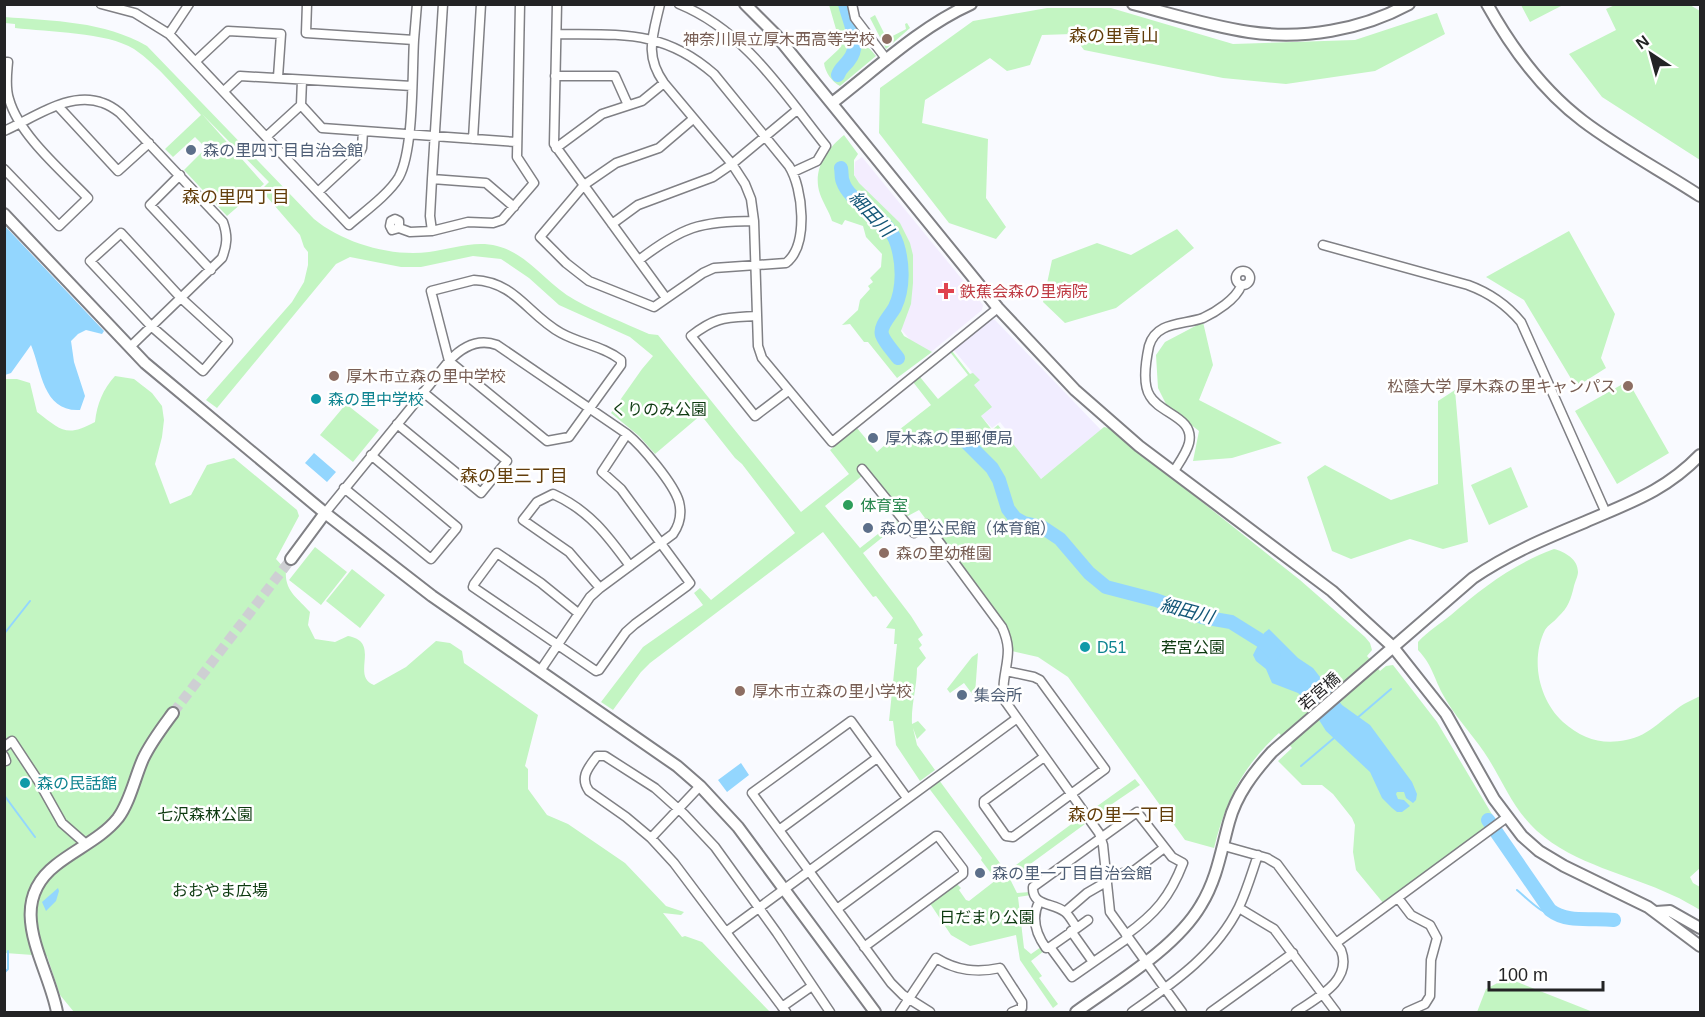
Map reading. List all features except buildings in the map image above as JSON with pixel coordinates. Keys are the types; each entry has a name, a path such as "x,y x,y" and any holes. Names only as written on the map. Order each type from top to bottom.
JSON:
{"street":[{"path":"101,4 135,13 168,34 350,225 399,177 406,158 417,4"},
{"path":"168,34 189,4"},
{"path":"307,4 306,33 414,40"},
{"path":"432,231 430,216 443,4"},
{"path":"473,139 481,4"},
{"path":"399,228 410,232 432,231 468,222 493,223 502,220 534,183 517,157 520,4"},
{"path":"557,4 554,144 666,298"},
{"path":"660,4 652,39 652,62 664,83 732,164 745,184 751,199 754,221 758,346 762,358 832,442 998,308"},
{"path":"679,4 712,20 743,45 826,146 817,161 793,172"},
{"path":"745,4 776,35 998,308 1075,390 1125,435 1304,568 1393,647 1446,714 1506,818 1522,836 1539,851 1564,867 1656,912 1701,946"},
{"path":"852,4 855,18 887,60"},
{"path":"832,103 928,28 971,4"},
{"path":"1133,4 1178,10 1249,32 1303,34 1358,25 1381,18 1409,4"},
{"path":"1487,4 1511,44 1531,71 1562,103 1584,122 1701,196"},
{"path":"196,61 228,31 281,34 278,77"},
{"path":"556,34 633,36 652,39 684,51 701,62 714,74 793,172 801,203 802,223 796,247 789,262 714,268 703,273 654,307 589,281 566,264 540,237 584,185 616,163 658,148 693,119"},
{"path":"4,62 8,62 9,100 19,124 88,198 59,226 4,169"},
{"path":"224,91 240,76 412,86"},
{"path":"555,76 615,76 628,105"},
{"path":"302,80 301,105 322,128 516,142"},
{"path":"556,148 602,114 642,101 664,83"},
{"path":"4,131 72,100 104,103 120,113 223,222 227,233 222,258 129,347"},
{"path":"266,137 301,105"},
{"path":"58,106 118,171 148,143"},
{"path":"612,224 638,205 713,177 797,110"},
{"path":"318,192 359,154 362,148 363,131"},
{"path":"180,175 150,205 211,270"},
{"path":"432,178 486,183 514,207"},
{"path":"4,214 129,347 177,391 325,513 432,596 676,766 700,786 738,827 875,1012"},
{"path":"639,260 684,230 720,221 754,221"},
{"path":"121,233 181,298 228,341 203,371 151,326 90,261 121,233"},
{"path":"1323,244 1468,285 1487,292 1509,308 1521,322 1606,513"},
{"path":"474,280 489,281 511,292 540,318 562,333 607,350 621,360 621,365 591,408 570,437 547,441 449,361 431,291 474,280"},
{"path":"1174,471 1189,445 1190,437 1184,424 1154,403 1147,390 1151,342 1159,331 1166,327 1203,318 1215,311 1239,293 1241,285"},
{"path":"757,316 719,318 691,336 755,416 788,391"},
{"path":"291,559 370,455 449,361 466,346 489,342 497,345 627,434 650,458 678,500 680,522 673,534 600,588 578,613 540,671"},
{"path":"397,424 481,493 507,461 423,392"},
{"path":"578,613 541,583 497,553 473,586 596,671 626,632 687,586 690,583 621,489 602,472 627,434"},
{"path":"344,488 431,559 456,529 370,455"},
{"name":"若宮橋","path":"1076,1012 1176,937 1196,914 1212,883 1229,821 1245,788 1264,760 1282,742 1455,593 1493,565 1543,539 1653,493 1675,478 1701,455"},
{"path":"861,469 914,533 926,524 1002,627 1009,653 1003,683 1005,701 1072,794 1100,838 1103,844 1110,912 1182,1012"},
{"path":"600,588 569,552 523,520 537,502 553,494 590,517 602,528 630,566"},
{"path":"1006,671 1040,680 1105,769 1013,837 1006,836 984,805 984,801 1044,757"},
{"path":"57,1012 31,932 32,903 46,874 119,817 143,759 172,713"},
{"path":"726,932 1016,719"},
{"path":"907,798 851,721 752,793 891,983 909,999 930,1012"},
{"path":"4,747 12,741 62,823 86,844"},
{"path":"812,986 784,1010 683,873 651,838 589,791 585,785 586,772 597,756 604,756 655,788 678,808 715,847 759,908 830,1012"},
{"path":"779,830 877,758"},
{"path":"651,838 700,786"},
{"path":"1050,947 1071,978 1093,962 1127,936 1145,921 1162,904 1175,885 1183,863 1172,857 1137,812 1033,887 1033,893 1039,902 1065,912 1093,962"},
{"path":"1336,943 1506,818"},
{"path":"837,909 936,836 963,869 963,874 864,946"},
{"path":"1224,846 1268,858 1282,870 1336,943 1343,956 1343,971 1334,984 1296,1012"},
{"path":"1065,912 1106,879 1135,870 1164,848"},
{"path":"1132,1012 1165,989 1196,964 1209,950 1239,908 1258,855"},
{"path":"1398,898 1411,915 1430,925 1437,938 1431,960 1430,996 1425,1004 1407,1012"},
{"path":"1039,902 1035,910 1036,934 1046,948 1088,920"},
{"path":"1239,908 1274,929 1336,1012"},
{"path":"1656,912 1670,911 1701,928"},
{"path":"1211,1012 1293,953"},
{"path":"900,1012 936,958 948,965 970,971 1000,968 1022,1002 1022,1008 1012,1012"}],"shaded area":[{"path":"862,157 983,305 982,310 931,352 912,342 901,329 906,315 854,174 855,162"},
{"path":"990,319 995,320 1101,430 1041,479 1004,434 1007,431 1000,422 992,428 981,416 991,407 967,377 972,372 953,349"}],"green space":[{"path":"829,5 841,5 849,47 841,70 849,70 857,50 863,45 876,56 840,86 829,76 824,63 839,49 840,43"},
{"path":"1521,5 1563,5 1530,22"},
{"path":"1615,5 1690,5 1700,11 1700,160 1602,97 1569,54 1616,30 1606,9"},
{"path":"1047,8 1111,8 1233,44 1355,40 1437,13 1445,34 1375,71 1286,84 1223,78 1084,50 1072,34 1042,35 1030,65 1007,71 990,58 925,100 922,123 988,139 986,198 1006,227 996,239 949,223 879,133 880,88 973,21"},
{"path":"875,15 887,39 906,29 905,24 907,23 910,28 886,49 870,18"},
{"path":"4,17 60,21 96,27 114,31 147,46 314,219 339,235 368,246 399,252 429,252 472,244 497,246 528,262 575,300 649,334 658,335 801,512 849,474 830,450 857,428 877,452 887,443 886,440 931,405 913,382 920,377 938,399 968,375 950,352 952,351 970,374 973,373 980,380 974,385 992,407 981,416 992,430 998,425 1041,479 1104,427 1109,428 1300,580 1365,637 1372,650 1367,656 1380,671 1386,666 1393,665 1437,722 1496,821 1384,904 1356,870 1353,852 1355,825 1352,818 1333,794 1322,785 1302,785 1278,761 1292,748 1279,733 1255,759 1237,785 1224,815 1214,848 1185,840 1068,677 1038,657 1012,651 1006,627 919,510 906,517 868,471 825,506 860,548 896,520 899,524 863,553 923,635 918,639 922,645 919,648 926,658 917,668 912,724 918,721 926,730 917,739 913,728 917,745 935,770 920,781 896,745 893,721 889,721 897,644 894,644 895,629 886,628 893,618 876,596 873,597 823,532 650,663 613,710 601,702 643,647 703,605 694,593 700,588 711,600 795,533 701,415 655,454 639,436 611,413 653,356 630,337 559,305 529,278 501,259 473,256 421,267 401,267 350,257 336,264 217,408 206,400 292,302 304,282 308,252 300,235 261,190 269,182 202,114 264,184 227,216 184,170 206,148 195,137 173,157 165,149 201,115 161,72 134,49 122,43 93,36 15,28 15,24 5,23"},
{"path":"844,135 858,154 854,160 854,175 859,183 900,223 913,255 911,304 901,331 904,336 932,352 897,378 850,324 842,325 858,310 860,300 870,289 868,286 873,282 870,278 881,267 882,254 866,237 863,226 845,220 842,225 832,221 820,194 818,177 822,161"},
{"path":"1177,229 1194,248 1116,308 1065,323 1043,302 1052,260 1097,243 1131,255"},
{"path":"1569,231 1615,314 1601,358 1606,368 1576,387 1524,300 1486,277"},
{"path":"1203,322 1213,365 1199,400 1282,443 1232,458 1193,461 1199,431 1167,406 1158,388 1156,355 1165,342"},
{"name":"七沢森林公園","path":"115,376 134,379 152,393 162,406 164,420 162,437 155,464 170,504 191,495 207,465 234,458 297,510 299,516 276,559 286,570 290,589 310,612 308,625 315,639 335,642 348,636 358,639 365,652 364,667 367,681 374,685 406,667 436,641 450,643 462,651 464,663 538,715 525,766 528,769 528,789 547,815 568,824 625,863 666,906 684,912 681,915 663,913 682,937 702,942 770,1012 74,1012 60,995 47,956 5,953 4,379 17,379 30,383 37,412 58,427 70,431 95,422 101,397"},
{"path":"1628,381 1669,453 1617,484 1575,411"},
{"path":"1455,390 1468,542 1443,549 1410,539 1351,559 1332,551 1307,477 1325,465 1391,500 1438,484 1438,401"},
{"path":"346,404 379,430 353,462 320,435"},
{"path":"1511,467 1528,507 1489,525 1471,485"},
{"path":"315,547 347,572 321,605 289,580"},
{"path":"1554,549 1570,557 1576,563 1578,572 1569,603 1545,630 1538,654 1539,679 1543,691 1548,703 1563,722 1577,733 1593,739 1609,742 1626,740 1650,730 1684,704 1700,696 1700,868 1690,877 1693,883 1700,887 1700,910 1679,898 1585,861 1552,843 1537,831 1520,812 1491,762 1451,708 1429,665 1418,650 1418,642 1422,638 1487,586 1512,569"},
{"path":"352,569 385,595 360,628 326,601"},
{"path":"978,653 975,694 973,695 964,683 950,693 947,689 972,657"},
{"path":"1135,779 1140,785 1093,817 1089,812"},
{"name":"日だまり公園","path":"939,780 1008,871 1081,817 1085,824 1010,879 1017,893 1030,892 1031,895 1018,897 1024,948 1031,954 1041,947 1044,951 1031,961 1042,976 1039,978 1058,1004 1053,1008 1020,960 1016,935 970,946 951,935 929,902 956,883 966,900 969,901 996,880 928,787"},
{"path":"1507,978 1593,1012 1477,1012 1486,989"}],"water":[{"path":"4,225 104,331 102,334 86,330 71,341 74,362 85,396 80,410 68,409 51,397 31,345 11,373 5,375"},
{"path":"314,453 336,472 327,482 305,463"},
{"path":"1269,629 1298,658 1313,668 1342,705 1370,725 1412,782 1417,794 1413,803 1406,798 1404,792 1396,794 1398,799 1404,800 1410,806 1402,812 1397,812 1392,808 1382,798 1370,772 1326,731 1307,701 1298,693 1272,683 1266,669 1256,661 1253,655 1264,633"},
{"path":"741,763 749,775 727,792 718,780"},
{"path":"58,888 56,901 46,911 42,902"}],"waterway":[{"name":"細田川","path":"838,75 853,54 855,40 845,4"},
{"name":"細田川","path":"841,168 842,180 847,190 885,225 897,244 901,267 900,292 895,307 884,324 882,335 898,358"},
{"name":"細田川","path":"959,435 992,468 999,480 1008,509 1015,518 1024,523 1042,527 1060,539 1089,573 1106,587 1156,600 1202,617 1231,622 1263,642 1274,653"},
{"path":"4,634 30,601"},
{"path":"1356,719 1391,689"},
{"path":"1301,766 1334,738"},
{"path":"4,795 35,837"},
{"name":"細田川","path":"1488,820 1550,910 1572,919 1614,920"},
{"path":"1517,890 1542,910 1559,916"},
{"path":"4,973 8,969 8,951"}],"tunnel":[{"path":"173,713 291,559"}],"place":[{"name":"神奈川県立厚木西高等学校","path":"887,39"},
{"name":"森の里四丁目自治会館","path":"191,150"},
{"name":"鉄蕉会森の里病院","path":"946,291"},
{"name":"厚木市立森の里中学校","path":"334,376"},
{"name":"松蔭大学 厚木森の里キャンパス","path":"1628,386"},
{"name":"森の里中学校","path":"316,399"},
{"name":"厚木森の里郵便局","path":"873,438"},
{"name":"体育室","path":"848,505"},
{"name":"森の里公民館（体育館）","path":"868,528"},
{"name":"森の里幼稚園","path":"884,553"},
{"name":"D51","path":"1085,647"},
{"name":"厚木市立森の里小学校","path":"740,691"},
{"name":"集会所","path":"962,695"},
{"name":"森の民話館","path":"25,783"},
{"name":"森の里一丁目自治会館","path":"980,873"}],"district":[{"name":"森の里青山","path":"1114,36"},
{"name":"森の里四丁目","path":"236,197"},
{"name":"森の里三丁目","path":"514,476"},
{"name":"森の里一丁目","path":"1122,815"}],"park label":[{"name":"くりのみ公園","path":"659,409"},
{"name":"若宮公園","path":"1193,647"},
{"name":"おおやま広場","path":"220,890"}]}
